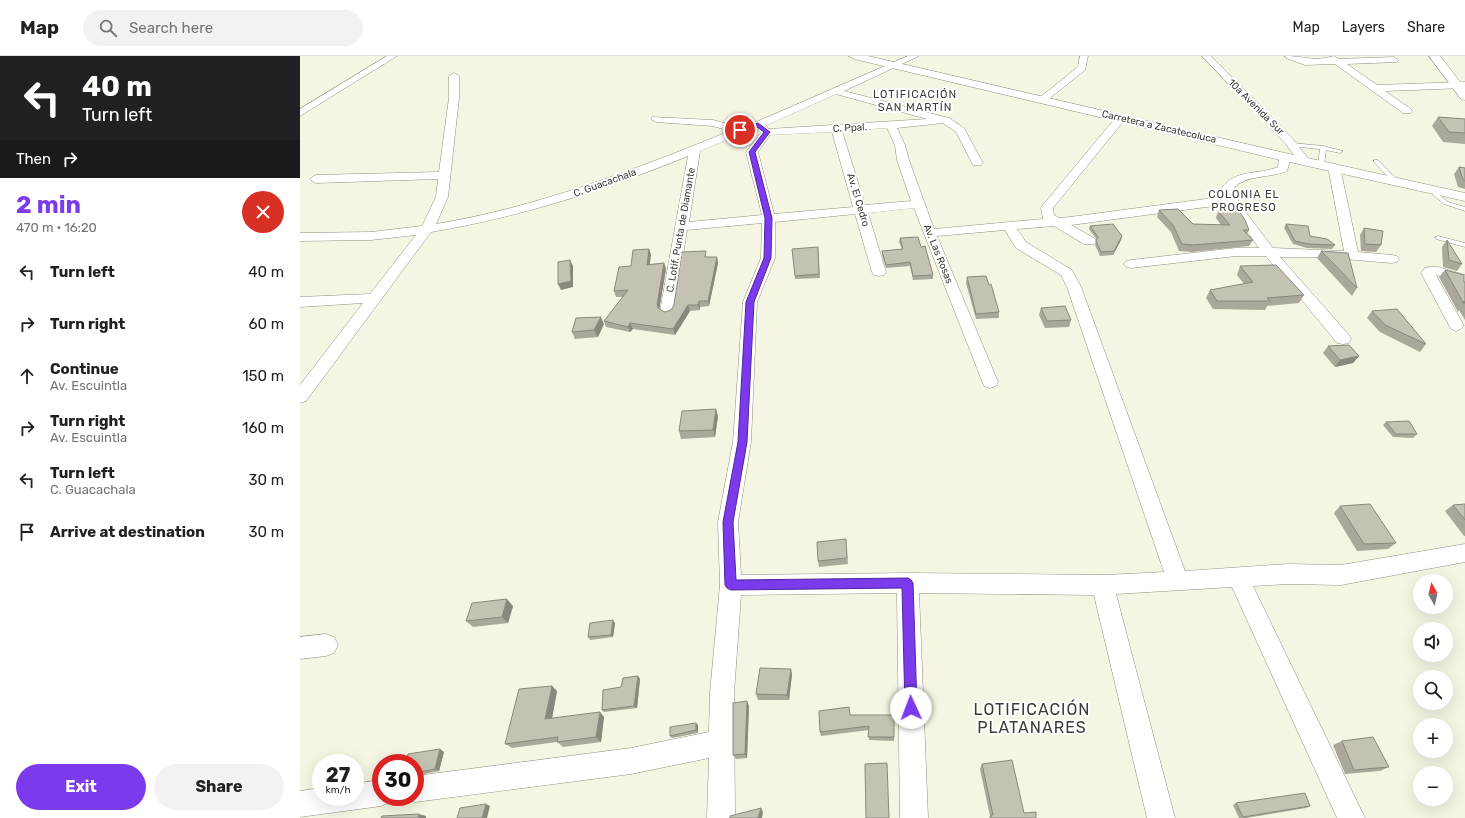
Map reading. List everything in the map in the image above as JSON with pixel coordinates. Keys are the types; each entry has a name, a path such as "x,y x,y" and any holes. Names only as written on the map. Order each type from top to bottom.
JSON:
{"main road":[{"name":"Carretera a Zacatecoluca","path":"854,56 1285,157 1465,197"},
{"path":"1434,56 1461,86 1465,96"}],"street":[{"path":"300,113 392,56"},
{"name":"C. Guacachala","path":"300,238 392,234 427,229 511,212 583,192 740,130 762,128 835,91 915,56"},
{"path":"1042,100 1082,68 1084,56"},
{"name":"10a Avenida Sur","path":"1206,56 1292,145 1304,161"},
{"path":"1289,56 1298,61 1305,62 1334,59 1394,60"},
{"path":"1334,59 1407,111"},
{"path":"300,397 373,298 427,229 442,197 454,98 454,76"},
{"path":"1374,88 1461,86"},
{"path":"835,91 945,120 960,130 976,163"},
{"path":"1088,241 1048,217 1047,208 1121,118"},
{"path":"656,119 712,123 740,130"},
{"name":"C. Ppal.","path":"762,128 836,128 945,120"},
{"name":"Av. Las Rosas","path":"892,125 929,233 990,382"},
{"path":"721,818 722,693 731,585 728,522 742,442 750,302 768,258 769,218 752,152 762,128"},
{"name":"Av. El Cedro","path":"836,128 879,272"},
{"name":"C. Lotif. Punta de Diamante","path":"667,312 695,149"},
{"path":"1285,157 1283,169 1277,173 1239,178 1230,184 1228,188 1233,203 1269,252 1343,339"},
{"path":"1328,166 1352,256"},
{"path":"316,178 445,175"},
{"path":"929,233 1056,222 1221,201 1233,203"},
{"path":"682,227 919,204"},
{"path":"1008,226 1021,245 1067,273 1074,287 1178,581"},
{"path":"1130,264 1236,252 1269,252 1392,259"},
{"path":"1456,326 1428,273 1430,271 1438,271 1465,279"},
{"path":"300,302 373,298"},
{"path":"731,585 908,583 1103,585 1288,574 1341,575 1465,553"},
{"path":"1238,577 1351,818"},
{"path":"908,583 914,818"},
{"path":"1103,585 1161,818"},
{"path":"300,648 326,645"},
{"path":"424,788 631,761 722,742"},
{"path":"300,804 312,802"}],"lane":[{"path":"1292,145 1340,151"},
{"path":"1323,148 1328,166"},
{"path":"1376,162 1396,182"},
{"path":"1431,190 1446,203 1465,209"},
{"path":"1438,238 1465,245"}],"building":[{"path":"1438,117 1465,119 1465,133 1449,132"},
{"path":"1459,167 1465,168 1465,181 1463,180"},
{"path":"1178,209 1193,224 1230,225 1218,211 1239,211 1249,230 1243,230 1253,240 1194,245 1182,244 1173,225 1159,210"},
{"path":"1113,224 1122,236 1114,251 1101,252 1096,241 1098,237 1090,226"},
{"path":"1286,224 1308,226 1310,236 1327,239 1335,245 1309,244 1295,241"},
{"path":"1364,228 1383,231 1381,245 1365,244"},
{"path":"918,237 921,247 925,246 933,275 913,276 910,262 886,265 882,251 903,249 900,238"},
{"path":"1447,240 1462,264 1449,260"},
{"path":"818,247 819,274 795,276 792,249"},
{"path":"649,249 647,265 664,263 657,305 659,309 665,312 671,310 674,305 682,252 706,251 705,257 717,257 708,301 699,301 698,305 688,305 673,329 630,323 628,327 604,321 628,290 614,291 619,267 631,266 633,250"},
{"path":"1321,251 1348,253 1357,288 1335,265"},
{"path":"570,260 571,281 558,284 558,262"},
{"path":"1276,265 1304,295 1267,298 1270,301 1217,301 1210,290 1253,282 1240,266"},
{"path":"1445,270 1464,275 1464,304"},
{"path":"986,276 989,285 991,284 999,312 976,314 967,277"},
{"path":"1065,306 1071,320 1047,321 1041,308"},
{"path":"1397,309 1426,344 1385,325 1372,311"},
{"path":"601,317 594,330 572,332 576,318"},
{"path":"1349,345 1359,356 1340,360 1328,346"},
{"path":"716,409 713,430 679,431 682,411"},
{"path":"1409,421 1417,434 1396,434 1386,422"},
{"path":"1370,504 1396,543 1364,544 1340,506"},
{"path":"1465,504 1465,520 1453,505"},
{"path":"846,539 847,558 818,561 817,542"},
{"path":"507,599 502,617 466,621 472,603"},
{"path":"613,620 611,635 588,637 590,623"},
{"path":"760,668 791,669 787,695 756,694"},
{"path":"638,676 634,706 602,710 603,690 621,687 623,678"},
{"path":"552,686 545,719 600,712 596,737 557,742 558,737 505,744 519,689"},
{"path":"747,701 745,754 733,755 733,703"},
{"path":"849,707 850,715 894,715 894,737 868,737 869,726 820,732 819,711"},
{"path":"696,723 696,730 670,736 670,727"},
{"path":"1373,737 1389,767 1354,770 1342,741"},
{"path":"440,749 435,769 424,771 424,754 408,754"},
{"path":"1012,760 1024,813 1036,812 1036,818 991,818 991,815 993,815 982,764"},
{"path":"887,763 889,818 866,818 865,764"},
{"path":"1305,793 1310,806 1243,817 1236,803"},
{"path":"486,804 482,818 457,818 460,808"},
{"path":"761,808 758,818 730,818 730,816"},
{"path":"419,814 418,818 381,818 382,816"}],"district":[{"name":"LOTIFICACIÓN SAN MARTÍN","path":"915,100"},
{"name":"COLONIA EL PROGRESO","path":"1244,200"},
{"name":"LOTIFICACIÓN PLATANARES","path":"1032,718"}],"route":[{"path":"740,130 758,125 767,132 752,152 769,218 768,258 750,302 742,442 728,522 731,585 908,583 911,708"}]}
